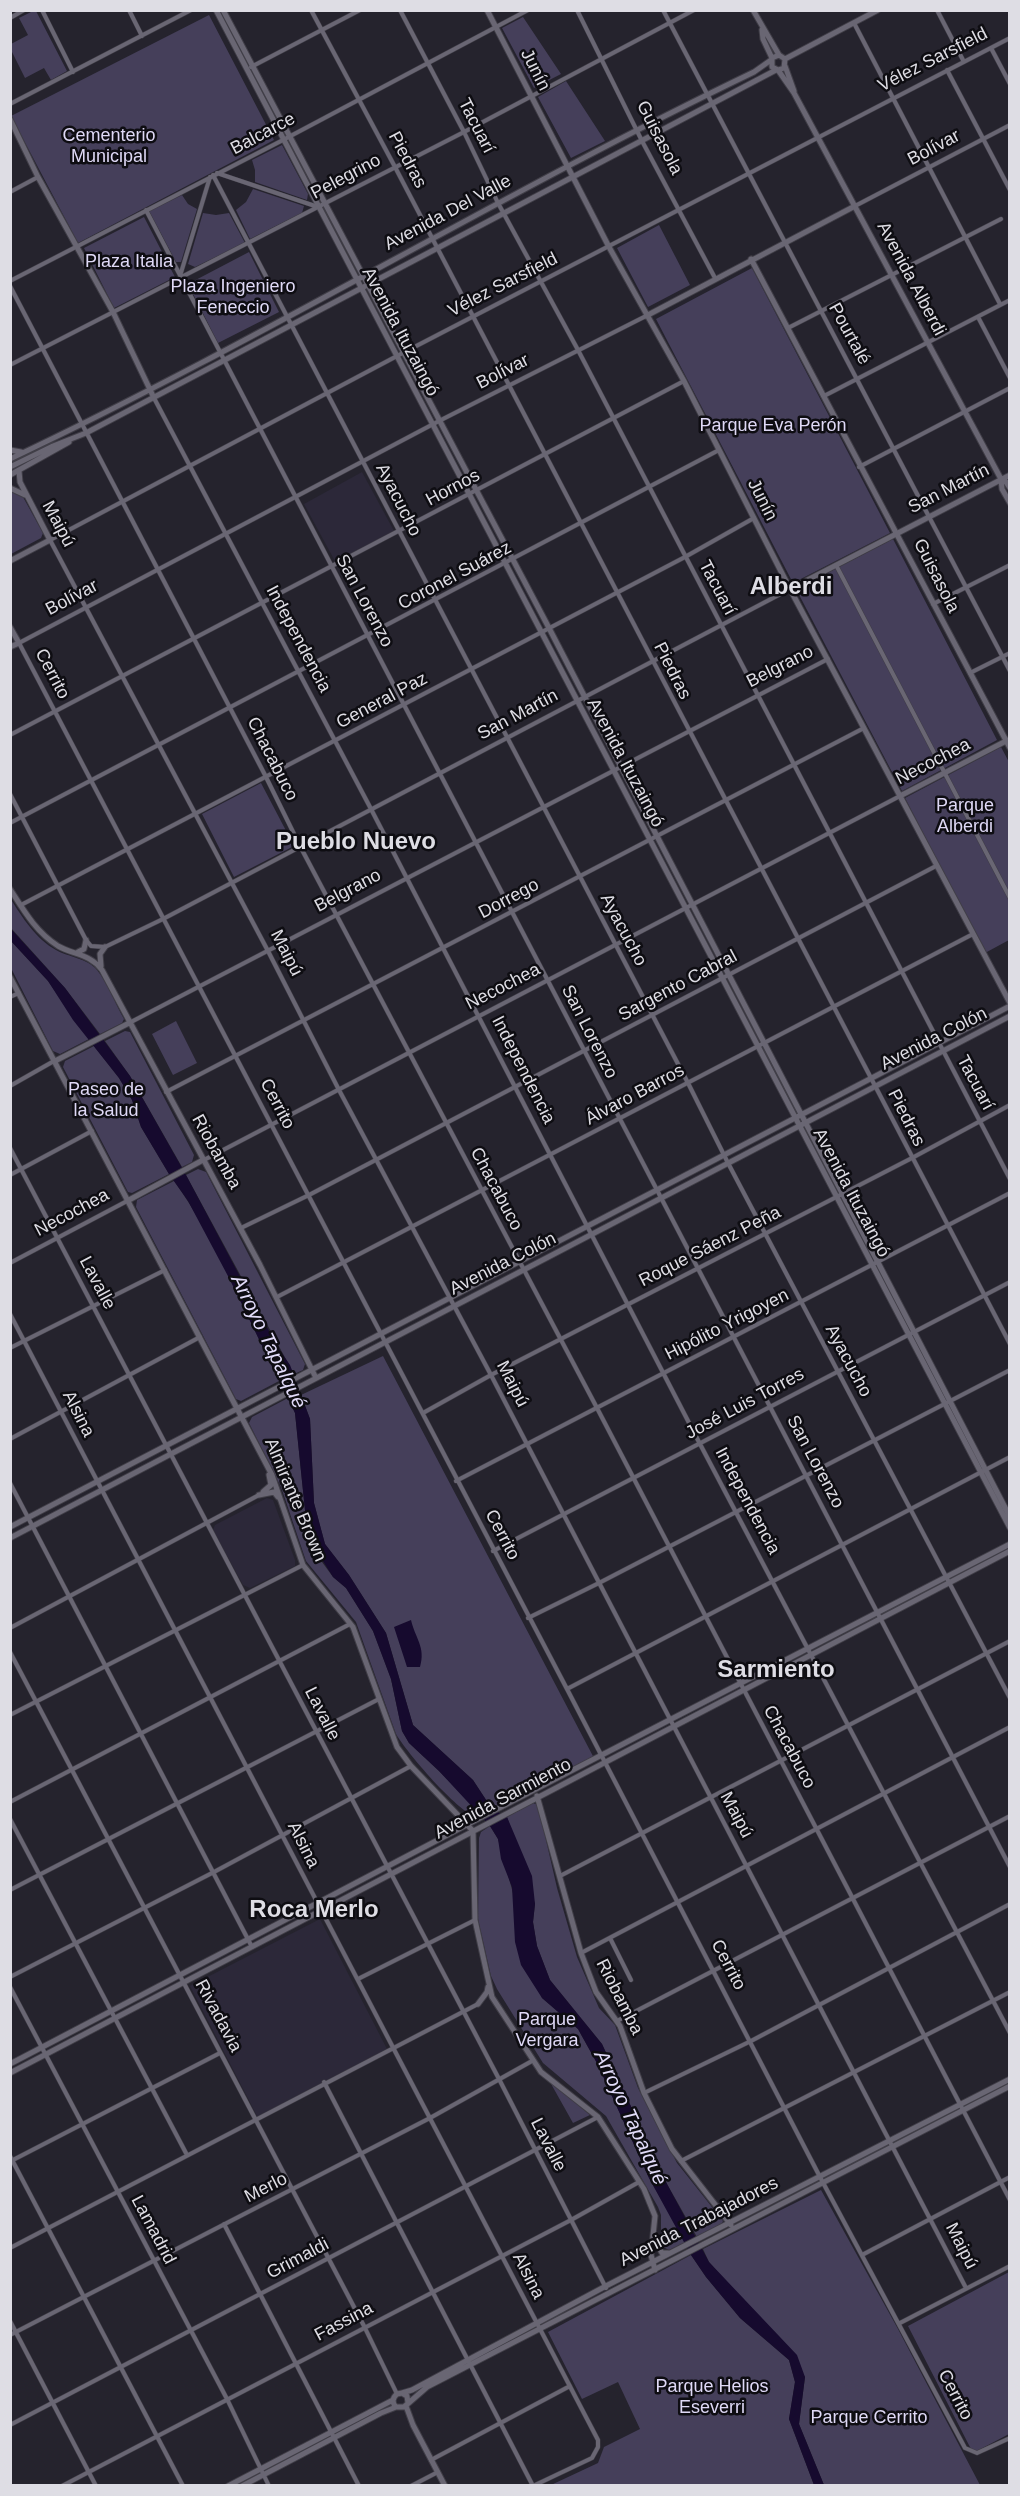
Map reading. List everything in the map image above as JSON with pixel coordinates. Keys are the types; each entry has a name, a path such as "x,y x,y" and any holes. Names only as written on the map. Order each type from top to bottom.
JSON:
{"main road":[{"name":"Avenida Ituzaingó","path":"216,10 286,138 356,279 364,287 403,353 549,628 691,906 729,974 877,1261 979,1473 1010,1528"},
{"name":"Avenida Ituzaingó","path":"223,10 249,68"},
{"name":"Junín","path":"487,10 609,247 684,381 790,589 1010,1005"},
{"path":"753,10 779,55 785,59"},
{"path":"785,59 878,10"},
{"path":"762,28 763,39 772,59 772,67 776,70 785,66 785,59"},
{"path":"772,59 779,55"},
{"name":"Avenida Del Valle","path":"10,459 286,318 498,203 707,94 754,72 772,59"},
{"name":"Avenida Alberdi","path":"785,66 794,93"},
{"name":"Avenida Del Valle","path":"10,475 776,70"},
{"name":"Avenida Alberdi","path":"776,70 794,93 819,136 1001,479 1002,489 1010,503"},
{"name":"Independencia","path":"10,119 38,177 113,312 154,398"},
{"name":"Avenida Ituzaingó","path":"321,206 362,276 364,287 397,356 684,909 871,1264 910,1332"},
{"name":"Bolívar","path":"646,316 784,241 855,206"},
{"name":"Guisasola","path":"751,259 859,467 1008,740 1010,748"},
{"name":"Avenida Del Valle","path":"10,467 86,433"},
{"path":"10,450 26,452"},
{"name":"Maipú","path":"20,471 20,482 50,540"},
{"name":"San Martín","path":"790,589 1010,475"},
{"name":"Avenida Alberdi","path":"1001,479 1010,488"},
{"path":"10,488 26,495"},
{"name":"Vélez Sarsfield","path":"10,561 50,540"},
{"name":"Cerrito","path":"10,627 19,643"},
{"name":"Bolívar","path":"10,647 19,643"},
{"name":"Necochea","path":"900,796 1008,740"},
{"name":"Riobamba","path":"10,889 27,917 46,936 60,947 89,958 102,970 278,1297 316,1378"},
{"path":"76,952 84,949 86,940"},
{"path":"102,970 100,954 105,947"},
{"name":"Almirante Brown","path":"10,976 243,1416 278,1487 303,1565 350,1623 397,1748 411,1766 473,1831"},
{"name":"Avenida Colón","path":"10,1527 588,1228 1010,1005"},
{"name":"Avenida Colón","path":"10,1538 1010,1017"},
{"name":"Belgrano","path":"55,1061 131,1022"},
{"name":"Necochea","path":"129,1200 203,1160"},
{"name":"Avenida Ituzaingó","path":"946,1402 986,1470 1010,1517"},
{"path":"259,1495 270,1485 267,1468"},
{"path":"259,1495 274,1492 285,1511"},
{"name":"Avenida Sarmiento","path":"948,1580 1010,1544"},
{"name":"Avenida Sarmiento","path":"10,2073 183,1983 476,1820 536,1790 674,1728 878,1616 1010,1551"},
{"name":"Avenida Sarmiento","path":"320,1907 528,1803 670,1720 740,1683 878,1616"},
{"name":"Riobamba","path":"536,1790 581,1953 599,1998 617,2021 644,2093 680,2162 732,2226"},
{"path":"473,1831 475,1920 488,1986 532,2061 545,2076 598,2117 639,2182 654,2211 654,2237 651,2254 655,2270"},
{"name":"Avenida Sarmiento","path":"10,2064 180,1976 251,1944"},
{"path":"478,2004 487,1992 488,1986"},
{"path":"478,2004 487,2002 498,2006"},
{"name":"Avenida Trabajadores","path":"732,2226 893,2147 1010,2079"},
{"name":"Avenida Trabajadores","path":"407,2404 427,2387 471,2362 676,2259 820,2176 890,2140 1010,2086"},
{"name":"Avenida Trabajadores","path":"539,2326 652,2262 718,2234"},
{"path":"654,2237 662,2253 672,2252"},
{"name":"Avenida Trabajadores","path":"400,2394 471,2362"},
{"path":"242,2486 400,2394 407,2396 413,2425 445,2486"},
{"path":"393,2400 413,2425"},
{"path":"228,2486 262,2467 381,2413 407,2404"}],"street":[{"path":"10,18 24,10"},
{"path":"42,10 73,72"},
{"path":"129,10 142,36"},
{"path":"10,104 191,10"},
{"name":"Piedras","path":"311,10 1010,1344"},
{"path":"249,68 360,10"},
{"name":"Tacuarí","path":"400,10 464,132 498,203 578,350 794,764 828,834 1010,1179"},
{"name":"Balcarce","path":"10,281 528,10"},
{"name":"Guisasola","path":"577,10 714,278"},
{"name":"Pourtalé","path":"663,10 1010,671"},
{"name":"Pelegrino","path":"10,365 464,132 694,10"},
{"path":"937,10 964,62"},
{"path":"854,23 1000,304"},
{"name":"Vélez Sarsfield","path":"50,540 748,172 1010,38"},
{"path":"991,48 1010,84"},
{"path":"947,70 1010,190"},
{"name":"Bolívar","path":"855,206 1010,125"},
{"path":"180,277 214,175 321,206"},
{"name":"Ayacucho","path":"214,175 286,318 364,462 728,1163 1010,1698"},
{"path":"10,192 38,177"},
{"name":"San Lorenzo","path":"146,210 1010,1866"},
{"path":"787,329 1000,219"},
{"name":"Chacabuco","path":"10,286 266,775 300,846 597,1408 1010,2200"},
{"path":"822,397 1010,300"},
{"name":"Bolívar","path":"19,643 440,421 646,316"},
{"path":"978,316 1010,378"},
{"name":"Hornos","path":"10,735 684,381"},
{"path":"859,467 1010,388"},
{"name":"Independencia","path":"154,398 335,740 549,1155 1010,2034"},
{"name":"Coronel Suárez","path":"10,824 720,450"},
{"name":"General Paz","path":"21,905 685,557 754,518"},
{"name":"Maipú","path":"50,540 491,1375 966,2288"},
{"path":"836,565 1010,897"},
{"path":"933,604 1010,565"},
{"name":"San Martín","path":"105,947 164,919 585,699 790,589"},
{"name":"Cerrito","path":"19,643 823,2183 965,2448 972,2453 981,2453 1010,2438"},
{"path":"970,673 1010,652"},
{"name":"Belgrano","path":"131,1022 829,659"},
{"name":"Dorrego","path":"166,1092 864,728"},
{"path":"10,794 86,940 92,946 105,947"},
{"name":"Necochea","path":"203,1160 900,796"},
{"name":"Sargento Cabral","path":"241,1228 309,1195 936,866"},
{"name":"Álvaro Barros","path":"278,1297 973,934"},
{"path":"10,997 19,993"},
{"name":"Belgrano","path":"10,1086 55,1061"},
{"name":"Roque Sáenz Peña","path":"423,1413 628,1303 1010,1106"},
{"path":"10,1175 93,1131"},
{"name":"Lavalle","path":"10,1148 609,2293"},
{"name":"Hipólito Yrigoyen","path":"456,1481 1010,1193"},
{"name":"Necochea","path":"10,1263 129,1200"},
{"path":"10,1348 166,1270"},
{"name":"José Luis Torres","path":"493,1551 910,1332 1010,1282"},
{"name":"Alsina","path":"10,1314 598,2439 596,2454 533,2486"},
{"path":"10,1439 130,1377 201,1337"},
{"path":"528,1618 1010,1370"},
{"path":"567,1689 1010,1457"},
{"path":"10,1483 30,1517 251,1944"},
{"path":"10,1628 259,1495"},
{"path":"10,1715 303,1565"},
{"path":"10,1802 280,1662 350,1623"},
{"path":"559,1876 1010,1641"},
{"name":"Rivadavia","path":"10,1652 400,2394"},
{"path":"10,1890 379,1700"},
{"path":"581,1953 678,1904 816,1828 1010,1727"},
{"path":"10,1977 214,1872 411,1766"},
{"path":"617,2021 1010,1816"},
{"path":"10,1819 187,2155"},
{"path":"644,2093 750,2041 1010,1904"},
{"path":"358,1979 475,1920"},
{"path":"610,1938 631,1980"},
{"name":"Lamadrid","path":"10,1987 227,2399 262,2467 263,2475 269,2486"},
{"path":"680,2162 1010,1992"},
{"path":"10,2248 50,2229 324,2082 478,2004"},
{"path":"183,2486 50,2229 11,2159 220,2053"},
{"name":"Merlo","path":"10,2335 430,2118 532,2061"},
{"path":"324,2082 471,2362 533,2486"},
{"name":"Grimaldi","path":"10,2424 598,2117"},
{"path":"862,2254 1010,2177"},
{"name":"Fassina","path":"62,2486 364,2326 503,2256 639,2182"},
{"path":"224,2224 359,2486"},
{"path":"900,2323 1010,2266"},
{"path":"10,2321 96,2486"},
{"path":"431,2460 570,2386"},
{"path":"411,2486 438,2472"}],"shaded area":[{"path":"362,472 394,531 336,563 304,504"},
{"path":"267,1498 273,1500 295,1560 295,1566 250,1588 243,1585 213,1530 215,1525"},
{"path":"320,1919 387,2049 258,2118 190,1986"}],"green space":[{"path":"36,11 67,71 51,80 44,68 25,78 11,50 11,44 28,35 19,18"},
{"name":"Cementerio Municipal","path":"209,15 274,140 78,243 11,116"},
{"path":"523,17 561,74 534,88 502,28"},
{"path":"566,81 605,141 571,158 538,97"},
{"path":"282,145 308,194 307,200 255,182 252,160"},
{"name":"Plaza Ingeniero Feneccio","path":"253,189 304,206 302,213 250,239 236,210 246,202"},
{"name":"Plaza Ingeniero Feneccio","path":"182,195 188,204 197,209 181,262 176,262 149,211"},
{"name":"Plaza Ingeniero Feneccio","path":"203,213 216,215 229,213 245,243 195,267 188,264"},
{"name":"Plaza Italia","path":"144,217 175,277 114,308 84,248"},
{"path":"659,225 690,285 648,307 617,248"},
{"name":"Plaza Ingeniero Feneccio","path":"249,252 279,312 218,343 188,284"},
{"name":"Parque Eva Perón","path":"752,268 890,533 793,583 656,319"},
{"path":"11,490 23,497 43,533 41,538 11,554"},
{"path":"893,539 997,740 902,791 796,589"},
{"name":"Parque Alberdi","path":"1001,747 1010,764 1009,940 985,953 905,798"},
{"path":"261,783 294,846 234,877 202,814"},
{"path":"10,898 42,940 56,950 88,963 97,970 124,1019 122,1023 100,1034 65,988 11,928"},
{"path":"11,941 48,981 89,1039 60,1054 53,1051 11,968"},
{"path":"176,1021 197,1063 173,1075 152,1034"},
{"path":"125,1031 130,1032 194,1155 192,1162 182,1167 130,1076 105,1041"},
{"name":"Paseo de la Salud","path":"94,1046 119,1078 132,1100 141,1127 169,1174 132,1193 128,1192 63,1067 65,1061"},
{"path":"198,1169 206,1172 305,1364 303,1370 294,1374 186,1175"},
{"path":"174,1181 204,1228 279,1381 241,1401 236,1399 136,1207 137,1200"},
{"path":"383,1356 595,1760 492,1809 473,1780 413,1725 386,1633 349,1575 325,1544 314,1503 310,1419 301,1395"},
{"path":"288,1398 295,1413 306,1520 322,1562 333,1577 346,1588 373,1631 391,1679 402,1731 409,1743 478,1811 480,1815 476,1817 445,1793 421,1767 396,1734 356,1622 306,1561 281,1487 249,1423 252,1417"},
{"path":"533,1803 538,1805 557,1888 577,1957 599,2008 615,2025 638,2088 677,2163 723,2221 721,2225 697,2237 667,2184 602,2044 550,1980 537,1946 533,1922 535,1904 507,1817"},
{"name":"Parque Vergara","path":"490,1826 498,1839 542,1998 578,2029 598,2065 649,2178 686,2242 669,2250 661,2246 661,2215 658,2207 606,2116 543,2063 491,1976 478,1919 479,1838 481,1832"},
{"path":"550,2082 590,2115 573,2123"},
{"name":"Parque Cerrito","path":"821,2190 898,2329 980,2485 824,2485 799,2424 805,2377 709,2262 703,2249"},
{"name":"Parque Helios Eseverri","path":"691,2255 740,2318 789,2360 795,2382 789,2419 814,2485 551,2485 598,2463 604,2447 640,2429 618,2382 582,2399 548,2332"},
{"path":"1009,2272 1009,2434 973,2453 908,2326"}],"water":[{"name":"Arroyo Tapalqué","path":"10,928 65,988 130,1076 186,1175 277,1346 290,1365 310,1419 314,1503 325,1544 349,1575 386,1633 413,1725 473,1780 492,1809 507,1817 532,1876 535,1904 533,1922 537,1946 550,1980 602,2044 667,2184 709,2262 797,2355 805,2377 799,2424 824,2485 814,2485 789,2419 795,2382 789,2360 740,2318 691,2255 649,2178 598,2065 578,2029 542,1998 521,1965 515,1942 512,1887 501,1859 498,1839 490,1826 439,1771 409,1743 402,1731 391,1679 373,1631 346,1588 333,1577 316,1550 306,1520 295,1413 229,1278 188,1201 141,1127 132,1100 119,1078 73,1020 48,981 11,941"},
{"path":"411,1620 421,1648 420,1667 407,1667 394,1627"}],"district":[{"name":"Alberdi","path":"791,587"},
{"name":"Pueblo Nuevo","path":"356,842"},
{"name":"Sarmiento","path":"776,1670"},
{"name":"Roca Merlo","path":"314,1910"}]}
